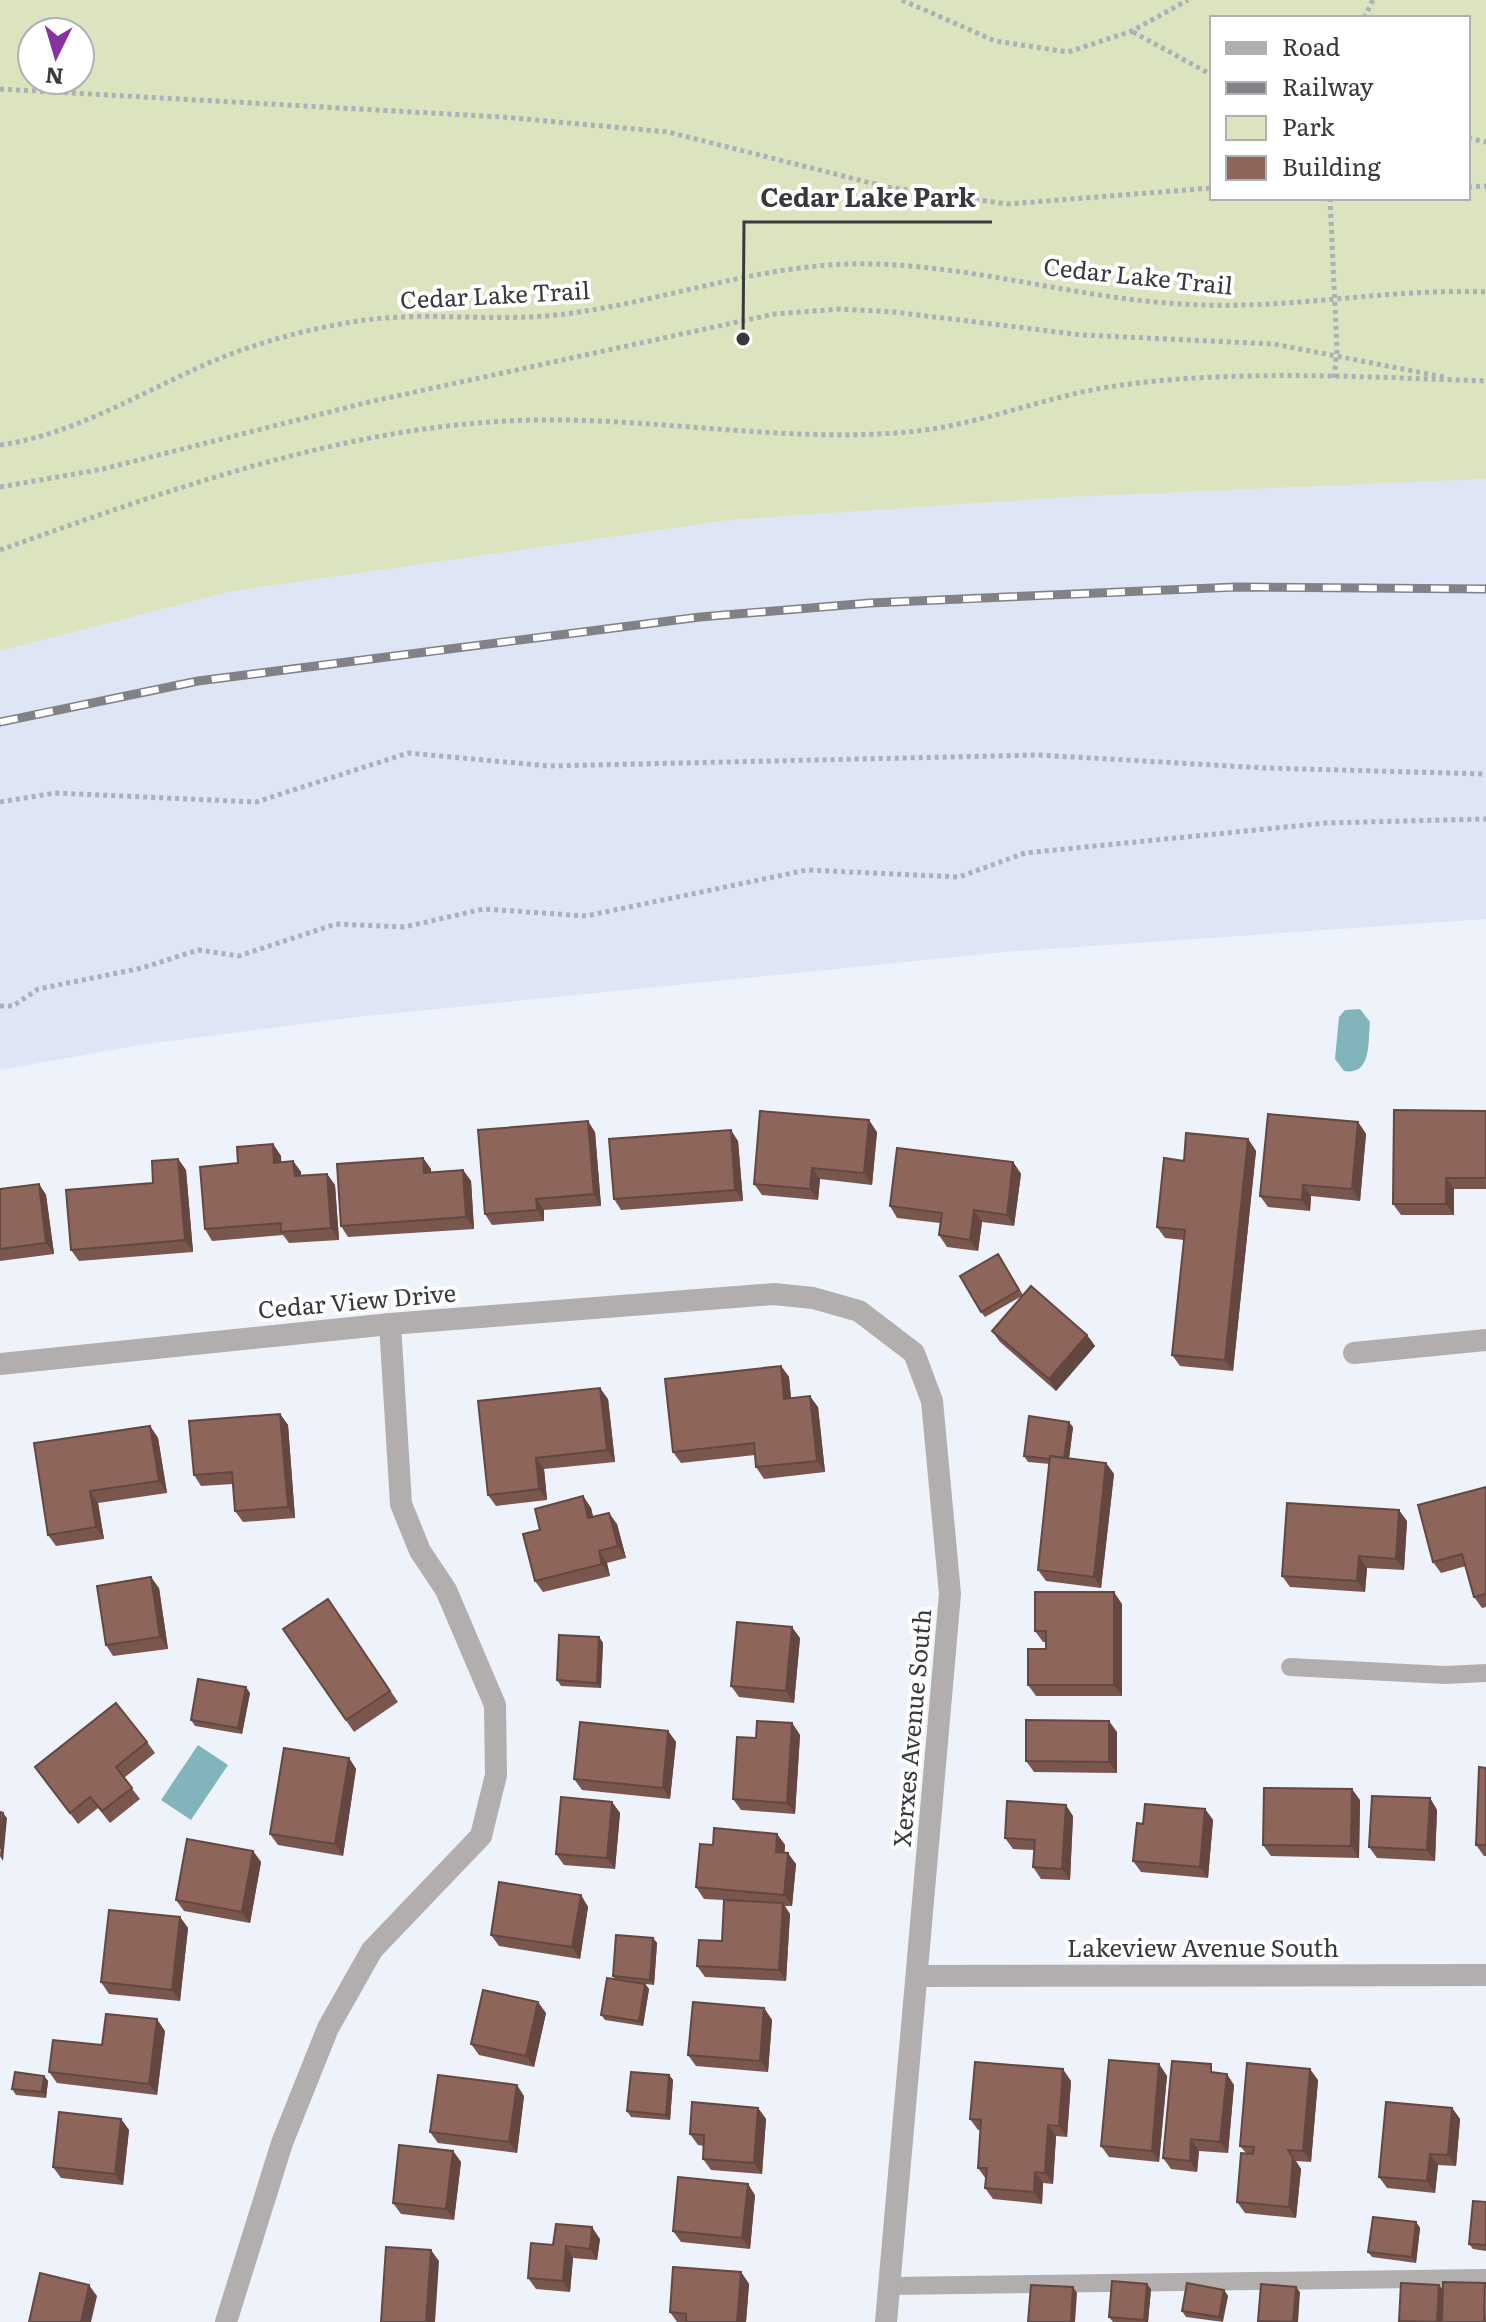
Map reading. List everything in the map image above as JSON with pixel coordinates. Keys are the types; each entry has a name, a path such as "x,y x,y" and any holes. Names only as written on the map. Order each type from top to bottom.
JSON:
{"street":[{"name":"Xerxes Avenue South","path":"719,1298 774,1294 813,1298 859,1311 914,1353 932,1401 950,1594 919,1976 886,2322"},
{"name":"Cedar View Drive","path":"0,1364 390,1324 719,1298"},
{"path":"226,2322 282,2143 328,2028 372,1950 481,1836 496,1775 495,1705 446,1590 420,1551 401,1504 390,1324"},
{"path":"1354,1353 1486,1340"},
{"name":"Lakeview Avenue South","path":"919,1976 1486,1975"}],"lane":[{"path":"1290,1667 1445,1675 1486,1673"},
{"path":"890,2286 1486,2278"}],"path":[{"path":"902,0 995,41 1068,52 1132,31 1188,0"},
{"path":"1132,31 1210,74"},
{"path":"0,89 502,117 668,132 887,187 1008,204 1210,188"},
{"path":"1330,200 1335,301 1334,379"},
{"name":"Cedar Lake Trail","path":"0,445 76,426 195,369 281,337 361,320 552,315 610,308 769,271 850,264 937,270 1121,298 1202,306 1335,301 1450,290 1486,292"},
{"path":"0,487 103,469 413,391 774,314 840,309 894,312 1082,335 1274,344 1457,380"},
{"path":"0,550 144,499 254,467 359,440 455,426 536,420 836,433 909,432 1108,387 1176,378 1486,381"},
{"path":"0,802 55,793 256,802 408,753 549,766 1038,755 1266,768 1486,774"},
{"path":"0,1006 13,1006 38,989 142,968 198,950 239,956 336,924 404,927 484,909 586,916 807,870 959,877 1025,853 1326,823 1486,819"}],"shaded area":[{"path":"1486,479 1486,919 1005,952 357,1017 146,1044 0,1070 0,651 233,591 730,520 1070,497"}],"green space":[{"path":"0,0 1486,0 1486,479 1070,497 730,520 233,591 0,651"}],"water":[{"path":"1360,1009 1370,1022 1367,1056 1360,1068 1344,1071 1335,1059 1339,1017 1345,1010"},
{"path":"198,1745 228,1765 191,1820 161,1800"}],"building":[{"path":"1394,1110 1486,1111 1486,1178 1446,1178 1446,1204 1393,1204"},
{"path":"760,1111 869,1120 864,1173 812,1168 810,1189 754,1184"},
{"path":"1268,1114 1358,1122 1352,1189 1303,1185 1302,1200 1260,1196"},
{"path":"588,1121 594,1194 536,1199 537,1210 485,1214 478,1130"},
{"path":"731,1130 735,1190 614,1199 609,1139"},
{"path":"1186,1133 1248,1139 1225,1360 1172,1355 1185,1230 1157,1227 1164,1158 1184,1161"},
{"path":"273,1144 274,1163 293,1161 295,1176 327,1174 331,1228 281,1232 281,1223 205,1229 200,1167 238,1163 237,1147"},
{"path":"897,1148 1013,1162 1007,1215 974,1210 970,1240 939,1235 942,1213 890,1206"},
{"path":"423,1158 424,1173 463,1170 466,1217 341,1226 337,1164"},
{"path":"178,1159 185,1240 71,1250 66,1190 153,1183 152,1161"},
{"path":"39,1184 46,1243 0,1249 0,1189"},
{"path":"998,1254 1019,1290 981,1312 960,1276"},
{"path":"1031,1286 1087,1335 1049,1379 992,1331"},
{"path":"781,1366 784,1399 810,1396 817,1461 756,1467 754,1443 673,1452 665,1379"},
{"path":"600,1388 607,1450 536,1458 539,1489 488,1495 478,1401"},
{"path":"280,1414 288,1507 235,1511 232,1472 194,1475 189,1421"},
{"path":"1029,1416 1069,1422 1064,1458 1024,1456"},
{"path":"150,1426 159,1481 90,1491 96,1527 48,1535 34,1443"},
{"path":"1050,1456 1106,1463 1094,1577 1038,1570"},
{"path":"1486,1487 1486,1594 1474,1597 1462,1554 1433,1562 1418,1505"},
{"path":"583,1496 588,1518 609,1513 618,1546 599,1551 602,1564 535,1581 523,1534 540,1530 535,1509"},
{"path":"1287,1503 1399,1510 1396,1559 1359,1556 1357,1581 1282,1576"},
{"path":"151,1577 160,1637 106,1645 97,1586"},
{"path":"1035,1592 1114,1592 1114,1685 1028,1685 1028,1649 1046,1649 1046,1631 1035,1631"},
{"path":"328,1599 390,1691 346,1720 283,1629"},
{"path":"737,1622 792,1627 786,1691 731,1686"},
{"path":"559,1635 599,1637 597,1683 557,1680"},
{"path":"198,1679 246,1687 238,1728 191,1720"},
{"path":"116,1703 147,1742 116,1767 132,1788 102,1811 90,1797 70,1813 35,1767"},
{"path":"1026,1720 1109,1721 1109,1762 1026,1761"},
{"path":"757,1721 792,1723 787,1803 733,1799 737,1737 756,1738"},
{"path":"580,1722 668,1731 663,1788 574,1779"},
{"path":"284,1748 349,1758 335,1844 270,1834"},
{"path":"1479,1767 1486,1768 1486,1845 1476,1845"},
{"path":"1264,1788 1352,1789 1351,1846 1263,1845"},
{"path":"1372,1796 1430,1798 1427,1850 1369,1847"},
{"path":"561,1797 612,1802 607,1858 556,1854"},
{"path":"1007,1801 1066,1805 1062,1869 1033,1867 1035,1840 1005,1838"},
{"path":"1145,1804 1205,1809 1200,1867 1133,1861 1137,1823 1143,1824"},
{"path":"0,1812 3,1813 0,1849"},
{"path":"714,1828 777,1834 776,1852 788,1853 784,1895 696,1887 700,1844 713,1845"},
{"path":"187,1839 253,1851 242,1912 176,1900"},
{"path":"499,1882 581,1895 572,1947 491,1935"},
{"path":"724,1900 783,1903 779,1970 697,1966 699,1940 722,1941"},
{"path":"109,1910 180,1917 172,1990 101,1982"},
{"path":"616,1935 653,1938 650,1980 613,1976"},
{"path":"607,1978 645,1984 639,2021 601,2015"},
{"path":"483,1990 538,2002 526,2056 471,2044"},
{"path":"693,2002 764,2008 760,2061 688,2055"},
{"path":"106,2014 157,2019 149,2084 49,2072 53,2040 102,2045"},
{"path":"1109,2060 1159,2064 1152,2151 1101,2146"},
{"path":"1172,2061 1211,2064 1211,2072 1227,2074 1220,2142 1191,2139 1190,2161 1163,2158"},
{"path":"975,2062 1063,2069 1059,2126 1048,2125 1045,2173 1035,2172 1034,2192 985,2188 987,2168 978,2168 981,2120 970,2119"},
{"path":"1247,2063 1310,2069 1303,2151 1288,2150 1293,2158 1289,2207 1237,2202 1241,2153 1253,2154 1254,2147 1240,2146"},
{"path":"15,2072 44,2076 42,2092 12,2089"},
{"path":"631,2072 669,2075 666,2115 627,2111"},
{"path":"438,2075 517,2085 509,2142 430,2132"},
{"path":"692,2102 758,2108 754,2163 703,2159 704,2135 690,2134"},
{"path":"1386,2102 1452,2108 1448,2155 1430,2154 1427,2181 1379,2177"},
{"path":"59,2112 121,2119 115,2174 53,2167"},
{"path":"399,2145 453,2151 446,2209 393,2203"},
{"path":"678,2177 748,2184 742,2238 673,2231"},
{"path":"1473,2201 1486,2202 1486,2245 1469,2244"},
{"path":"1373,2217 1416,2222 1412,2257 1368,2252"},
{"path":"556,2224 592,2227 590,2249 566,2246 563,2281 528,2278 531,2243 553,2245"},
{"path":"386,2247 431,2250 426,2322 381,2322"},
{"path":"673,2267 741,2272 737,2322 686,2322 686,2314 670,2312"},
{"path":"40,2273 89,2285 81,2322 29,2322"},
{"path":"1112,2281 1147,2284 1144,2320 1109,2317"},
{"path":"1443,2282 1485,2283 1484,2322 1442,2322"},
{"path":"1187,2283 1224,2290 1219,2317 1182,2311"},
{"path":"1401,2283 1439,2285 1437,2322 1399,2321"},
{"path":"1261,2284 1296,2287 1293,2322 1258,2321"},
{"path":"1031,2285 1073,2287 1071,2322 1028,2322"}],"railway":[{"path":"0,722 198,681 700,617 870,603 1236,587 1486,589"}],"place":[{"name":"Cedar Lake Park","path":"743,339"}]}
